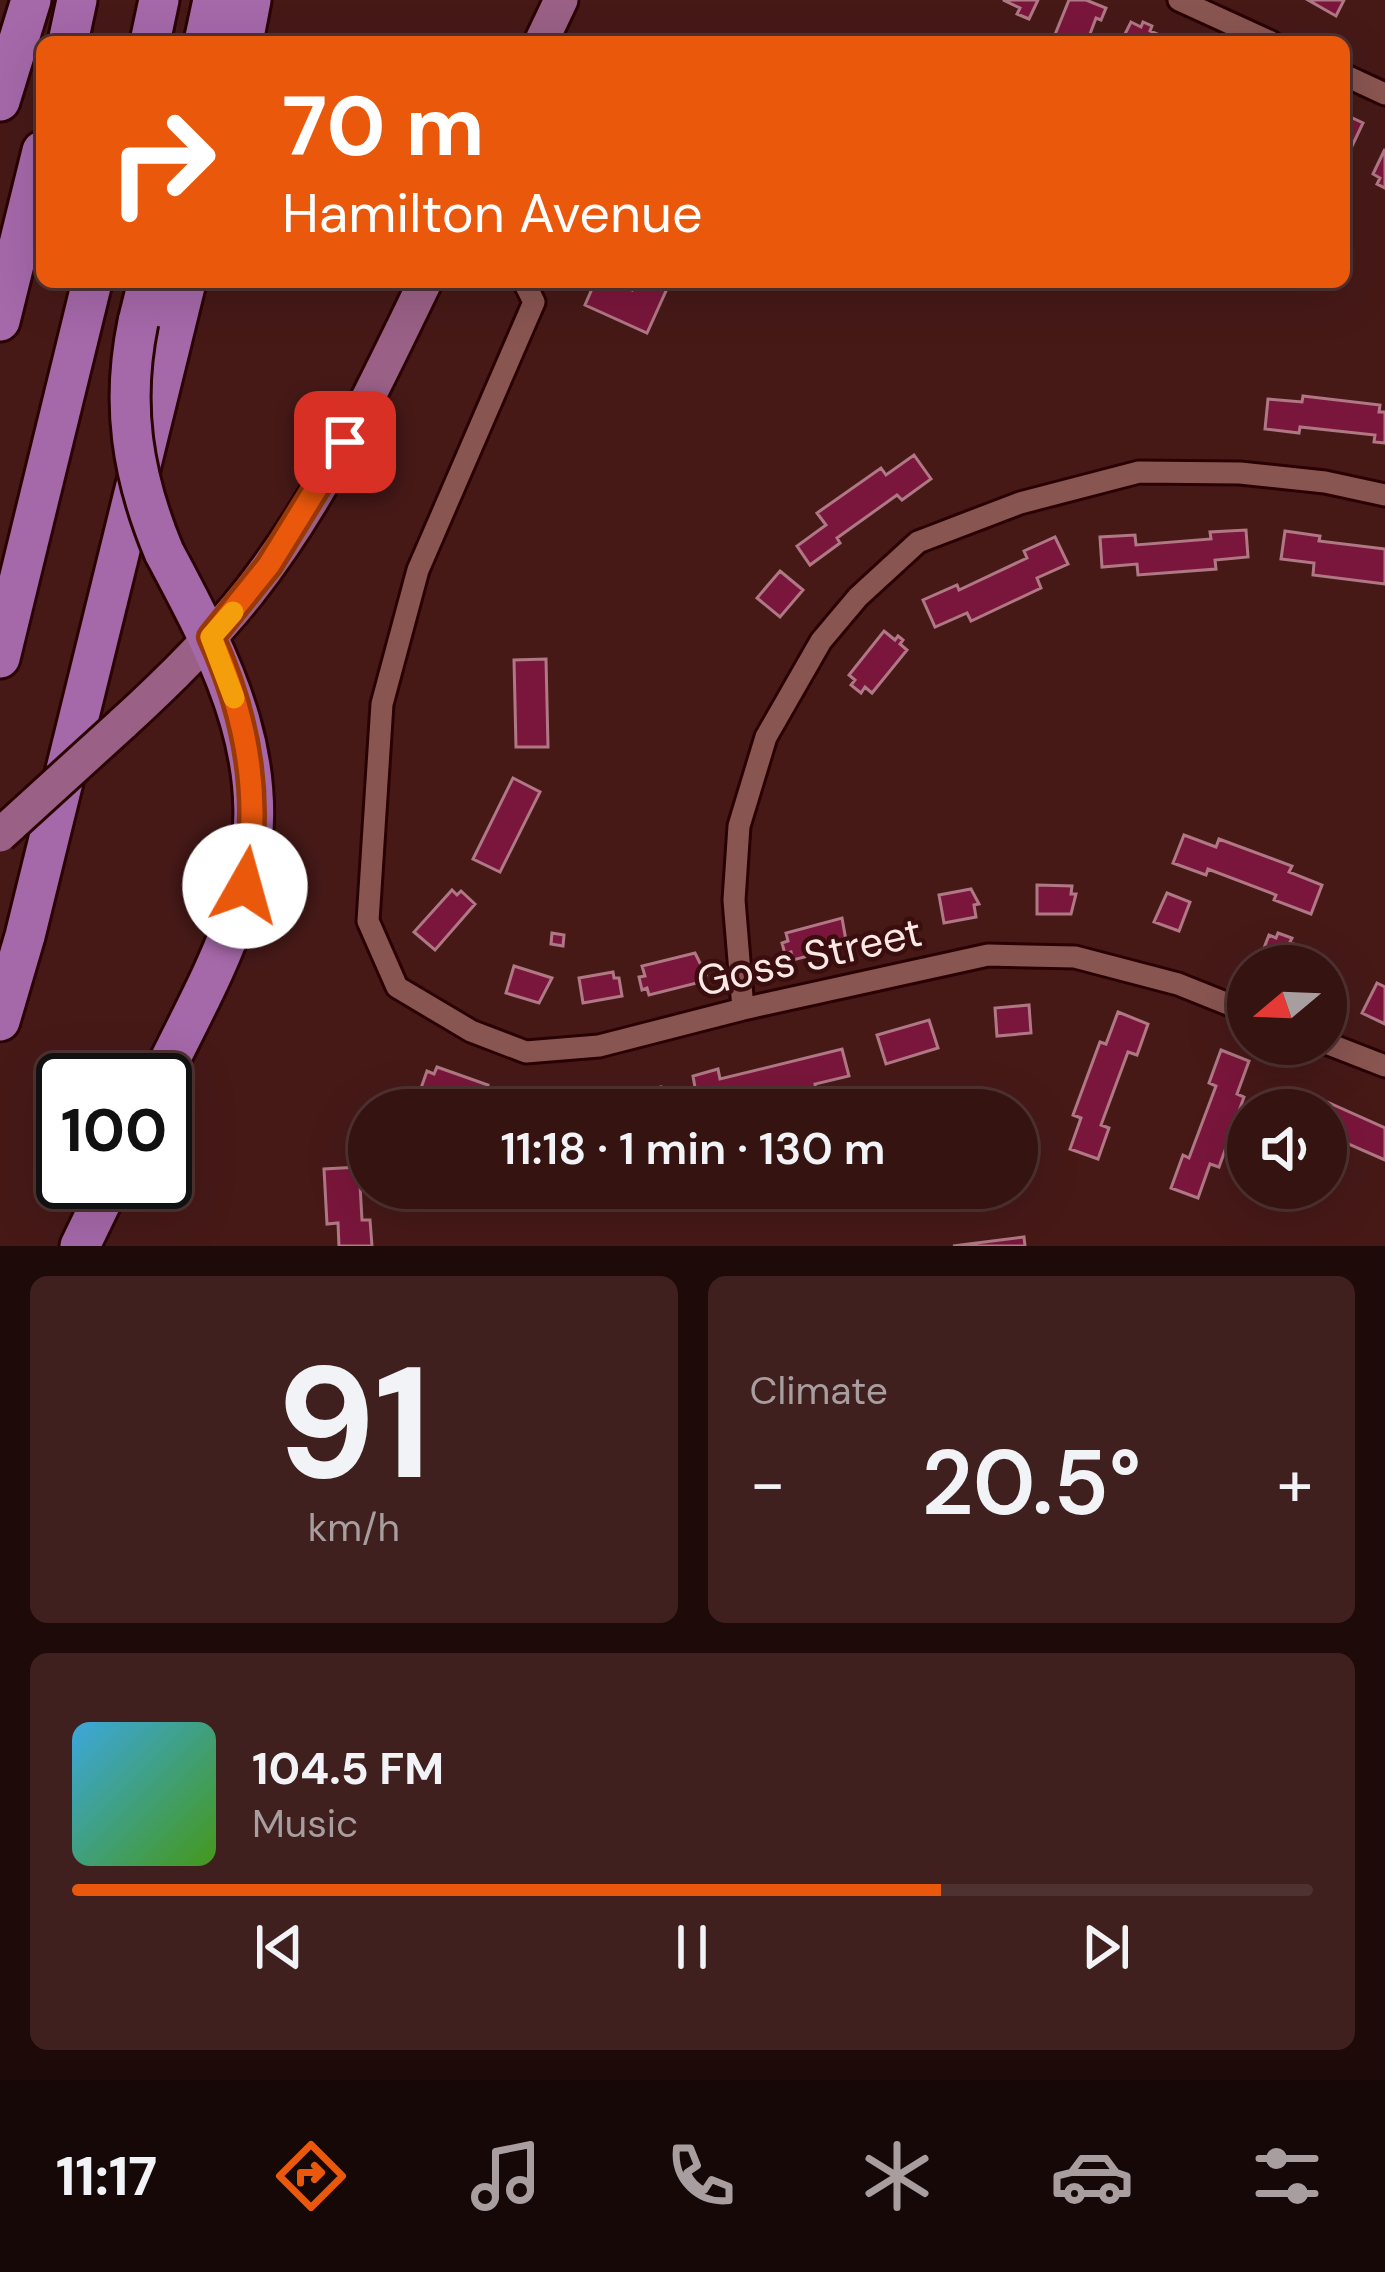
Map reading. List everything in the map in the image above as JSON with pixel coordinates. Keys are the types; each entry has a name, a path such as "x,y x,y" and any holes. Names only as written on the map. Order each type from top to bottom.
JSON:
{"highway":[{"path":"0,101 31,0"},
{"path":"69,36 77,0"},
{"path":"151,36 159,0"},
{"path":"205,36 213,0"},
{"path":"243,36 251,0"},
{"path":"0,321 36,175"},
{"path":"0,658 91,288"},
{"path":"146,288 130,367 130,431 142,496 164,552 227,676 248,751 253,799 252,844 236,918 173,1053"},
{"path":"0,1021 34,901 185,288"},
{"path":"80,1246 98,1209"}],"main road":[{"path":"544,36 561,0"},
{"path":"0,835 211,637 269,565 312,500 422,288"}],"street":[{"path":"1179,0 1258,36"},
{"path":"1350,78 1385,94"},
{"name":"Goss Street","path":"527,288 534,302 418,569 382,704 368,921 397,986 471,1031 526,1052 599,1046 988,956 1075,957 1178,984 1227,1004"},
{"path":"743,1009 734,900 739,826 766,737 821,641 858,597 919,542 1020,503 1139,472 1240,473 1385,494"},
{"path":"1347,1051 1385,1066"}],"building":[{"path":"1003,0 1038,0 1029,19"},
{"path":"1069,0 1106,8 1089,36 1054,36"},
{"path":"1308,0 1344,0 1336,16"},
{"path":"1131,22 1141,27 1143,22 1162,36 1124,36"},
{"path":"1350,117 1363,123 1350,150"},
{"path":"1385,149 1385,188 1373,174"},
{"path":"592,288 667,288 647,333 585,305"},
{"path":"1303,396 1380,405 1379,412 1385,412 1385,443 1374,442 1375,435 1300,427 1299,433 1265,429 1268,399 1302,402"},
{"path":"914,455 931,479 902,500 897,495 837,538 840,543 810,565 797,546 826,525 817,513 881,468 886,475"},
{"path":"1246,530 1248,557 1215,560 1216,569 1138,575 1137,564 1102,567 1100,537 1135,535 1136,545 1211,539 1210,532"},
{"path":"1285,531 1320,536 1319,541 1385,549 1385,584 1313,575 1314,563 1281,559"},
{"path":"1055,537 1068,564 1037,578 1041,588 971,621 967,613 935,627 923,600 957,585 959,590 1027,558 1024,551"},
{"path":"780,571 803,590 780,617 757,598"},
{"path":"884,631 903,640 900,644 907,650 872,693 865,687 861,693 851,685 855,680 849,675"},
{"path":"546,659 548,747 516,747 514,660"},
{"path":"513,778 540,792 500,872 473,859"},
{"path":"1184,835 1216,847 1219,839 1292,866 1289,872 1322,885 1311,914 1208,869 1206,875 1173,863"},
{"path":"1037,885 1072,886 1071,894 1076,894 1071,914 1037,914"},
{"path":"971,889 979,904 974,905 976,917 944,923 939,895"},
{"path":"452,890 457,895 461,891 475,904 435,950 414,932"},
{"path":"1167,893 1190,902 1179,931 1154,922"},
{"path":"842,918 847,946 793,960 791,952 785,954 786,933"},
{"path":"552,933 564,935 563,946 551,944"},
{"path":"1278,933 1292,938 1290,942 1296,945 1265,945 1269,935 1276,938"},
{"path":"695,953 706,975 700,976 701,982 649,995 647,988 642,990 642,966"},
{"path":"514,966 552,978 539,1003 506,993"},
{"path":"613,972 622,996 583,1003 579,978"},
{"path":"1377,983 1385,987 1385,1024 1362,1013"},
{"path":"1029,1005 1031,1033 997,1036 995,1008"},
{"path":"1118,1012 1148,1024 1137,1055 1128,1052 1101,1125 1109,1128 1098,1159 1070,1149 1081,1118 1073,1115 1100,1042 1106,1044"},
{"path":"929,1020 938,1048 886,1064 877,1035"},
{"path":"842,1049 849,1076 815,1084 816,1089 695,1089 693,1076 718,1069 720,1079"},
{"path":"1221,1050 1227,1052 1227,1065 1248,1065 1239,1089 1227,1089 1227,1145 1219,1167 1210,1164 1198,1198 1171,1188 1183,1155 1189,1158 1216,1086 1209,1083"},
{"path":"437,1067 488,1085 487,1089 421,1089 427,1071 434,1074"},
{"path":"1347,1111 1385,1128 1385,1160 1347,1143"},
{"path":"348,1168 348,1209 361,1209 362,1220 370,1220 372,1246 339,1246 338,1223 327,1224 324,1169"},
{"path":"1024,1237 1025,1246 953,1246"}],"slow traffic":[{"path":"233,612 211,637 234,698"}],"route":[{"path":"245,886 253,822 248,751 211,637 269,565 345,442"}]}
